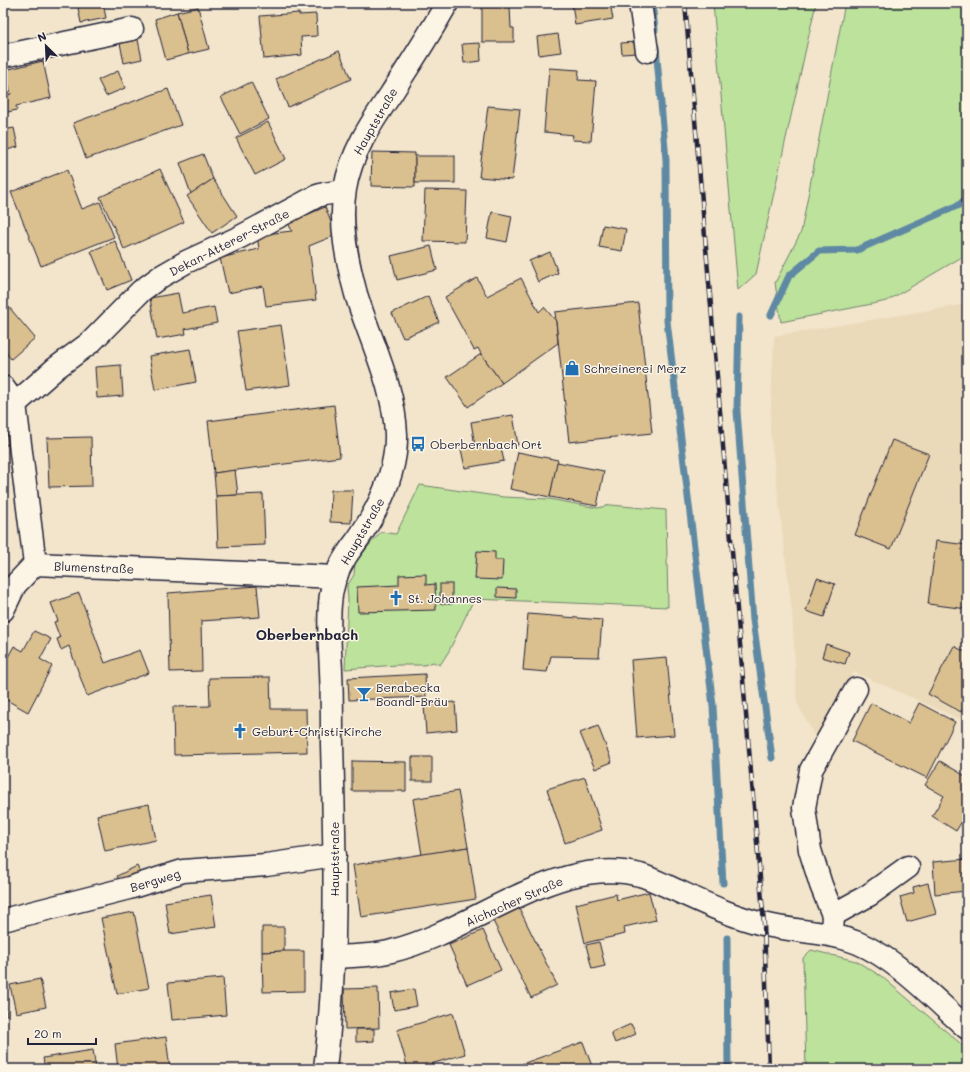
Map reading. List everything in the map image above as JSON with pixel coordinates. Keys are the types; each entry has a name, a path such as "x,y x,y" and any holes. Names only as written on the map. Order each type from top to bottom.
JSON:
{"street":[{"name":"Hauptstraße","path":"325,1069 334,957 335,855 329,639 330,602 336,577 345,557 361,536 384,492 393,463 396,435 392,404 384,375 360,307 350,273 345,244 344,191 355,154 368,128 447,3"},
{"path":"640,3 647,51"},
{"path":"3,56 132,29"},
{"name":"Dekan-Atterer-Straße","path":"9,395 56,368 91,342 142,291 160,277 186,262 240,237 317,196 344,191"},
{"path":"3,610 15,585 35,564 9,395"},
{"name":"Blumenstraße","path":"35,564 336,577"},
{"path":"856,689 811,770 804,808 810,850 832,925 869,895 908,867"},
{"name":"Bergweg","path":"3,920 128,888 184,870 266,865 335,855"},
{"name":"Aichacher Straße","path":"334,957 361,956 392,952 450,929 542,886 568,877 595,872 617,872 640,875 740,918 764,924 832,925 858,943 891,962 967,1028"}],"shaded area":[{"path":"967,304 967,722 854,672 816,739 797,703 792,612 770,430 774,336"}],"green space":[{"path":"713,3 816,3 756,274 738,290"},
{"path":"845,3 967,3 967,254 887,301 781,322 775,283 801,232"},
{"path":"420,485 503,497 549,499 598,508 611,505 666,510 668,607 474,599 449,651 440,665 433,662 424,665 397,665 345,669 348,599 347,586 354,575 355,563 381,532 396,534"},
{"path":"811,950 856,961 881,976 967,1049 967,1069 806,1069 803,958"}],"building":[{"path":"77,3 103,3 106,18 81,23"},
{"path":"572,3 610,3 613,19 575,25"},
{"path":"198,7 209,49 188,54 177,12"},
{"path":"482,7 510,7 511,28 514,28 514,42 482,42"},
{"path":"177,12 188,54 166,60 155,19"},
{"path":"299,13 299,15 316,14 317,36 301,37 302,55 264,59 260,16"},
{"path":"558,34 561,52 539,55 537,37"},
{"path":"137,35 142,59 124,63 119,38"},
{"path":"636,42 637,53 622,54 621,43"},
{"path":"480,43 481,61 464,63 462,44"},
{"path":"339,51 351,79 288,107 276,79"},
{"path":"43,61 51,98 16,106 17,110 3,113 3,96 11,94 5,70"},
{"path":"549,68 579,70 578,80 596,81 591,141 572,140 573,135 544,132"},
{"path":"118,71 125,88 106,96 98,80"},
{"path":"251,82 269,119 240,134 221,97"},
{"path":"168,89 181,125 86,159 73,123"},
{"path":"488,106 520,109 512,180 479,177"},
{"path":"268,122 286,159 255,175 236,138"},
{"path":"14,128 18,147 3,151 3,130"},
{"path":"372,152 415,153 415,187 371,186"},
{"path":"203,154 213,179 191,194 180,163"},
{"path":"415,156 455,156 455,183 415,183"},
{"path":"160,169 184,222 124,249 100,197"},
{"path":"67,170 82,209 100,202 114,237 41,266 11,192"},
{"path":"213,179 237,216 212,233 187,196"},
{"path":"425,190 467,191 465,242 423,241"},
{"path":"325,207 336,235 309,246 316,300 266,306 263,286 228,293 220,258 259,249 257,235 292,231 288,223"},
{"path":"492,212 512,216 507,242 487,238"},
{"path":"603,225 626,229 622,251 599,247"},
{"path":"115,241 131,280 107,290 91,251"},
{"path":"431,246 437,270 397,280 391,256"},
{"path":"550,252 558,273 538,282 529,261"},
{"path":"477,278 487,296 521,278 539,312 544,307 556,321 558,343 502,383 478,348 474,350 445,297"},
{"path":"178,293 182,313 214,307 217,323 185,329 186,334 157,339 150,298"},
{"path":"428,296 439,322 403,338 392,313"},
{"path":"3,300 35,338 11,359 3,349"},
{"path":"638,303 652,433 569,442 555,312"},
{"path":"281,325 290,385 246,391 237,331"},
{"path":"190,349 196,382 155,390 149,356"},
{"path":"481,354 502,383 468,407 447,377"},
{"path":"121,365 123,396 97,398 95,367"},
{"path":"334,405 340,457 214,473 208,421"},
{"path":"3,412 12,443 3,446"},
{"path":"513,415 518,445 501,448 504,461 465,468 461,449 475,446 471,422"},
{"path":"91,437 92,486 49,487 47,438"},
{"path":"892,440 929,454 891,549 855,535"},
{"path":"518,452 558,460 550,497 510,489"},
{"path":"557,462 604,471 597,506 550,497"},
{"path":"235,470 238,495 216,496 214,473"},
{"path":"967,485 967,505 963,505"},
{"path":"331,490 353,490 351,523 330,522"},
{"path":"263,494 265,545 218,547 216,496"},
{"path":"936,541 967,545 967,609 928,604"},
{"path":"477,551 495,552 495,560 503,560 502,580 475,579"},
{"name":"St. Johannes","path":"426,574 426,585 435,584 436,610 358,612 357,587 399,585 399,575"},
{"path":"817,578 835,584 824,617 806,611"},
{"path":"440,584 452,584 452,604 440,604"},
{"path":"257,586 260,617 201,621 202,671 170,672 168,593"},
{"path":"497,588 516,589 516,598 497,597"},
{"path":"79,593 105,663 140,650 149,673 87,696 69,646 61,650 57,639 60,638 54,622 58,621 51,603"},
{"path":"528,614 602,620 599,657 551,656 547,672 523,670"},
{"path":"34,631 51,639 40,659 52,666 28,712 3,698 3,666 14,646 23,651"},
{"path":"826,644 849,652 845,664 822,657"},
{"path":"954,646 967,653 967,701 961,712 928,694"},
{"path":"667,657 674,735 637,738 631,660"},
{"path":"425,674 426,697 349,700 348,678"},
{"name":"Geburt-Christi-Kirche","path":"270,677 271,709 306,709 307,752 174,755 173,707 210,706 209,678"},
{"path":"455,702 457,730 426,733 424,705"},
{"path":"871,703 909,723 919,703 955,722 927,778 852,741"},
{"path":"598,726 612,762 595,769 580,733"},
{"path":"412,757 432,757 432,781 412,781"},
{"path":"352,761 406,762 406,791 352,791"},
{"path":"940,761 967,777 967,813 956,831 932,816 944,796 925,785"},
{"path":"585,777 602,830 565,843 547,789"},
{"path":"458,791 468,847 422,855 413,799"},
{"path":"149,804 156,840 105,851 97,815"},
{"path":"468,847 476,899 361,917 353,865"},
{"path":"967,859 967,891 935,894 933,862"},
{"path":"137,866 142,877 122,886 117,876"},
{"path":"928,883 936,914 907,922 900,897 914,893 913,887"},
{"path":"649,892 656,920 624,927 625,934 585,943 576,904 616,894 617,900"},
{"path":"211,895 216,927 170,934 165,902"},
{"path":"519,908 557,985 531,998 493,921"},
{"path":"134,912 149,988 117,994 101,918"},
{"path":"262,927 284,927 284,951 262,952"},
{"path":"483,930 501,970 467,985 449,945"},
{"path":"599,942 605,966 592,969 586,945"},
{"path":"304,951 304,991 263,992 262,952"},
{"path":"223,978 226,1015 172,1020 168,983"},
{"path":"40,979 46,1007 16,1013 10,985"},
{"path":"378,988 379,1028 345,1029 344,989"},
{"path":"414,989 417,1006 394,1010 391,993"},
{"path":"3,996 7,1015 3,1016"},
{"path":"453,1013 465,1054 414,1069 408,1069 397,1030"},
{"path":"631,1024 636,1034 615,1043 611,1033"},
{"path":"356,1029 374,1029 374,1041 356,1042"},
{"path":"166,1037 170,1069 118,1069 115,1044"},
{"path":"583,1042 593,1069 508,1069"},
{"path":"93,1050 96,1069 45,1069 43,1058"},
{"path":"216,1067 239,1067 239,1069 216,1069"},
{"path":"348,1067 365,1068 365,1069 348,1069"}],"waterway":[{"path":"652,3 655,30"},
{"path":"656,47 666,160 667,321 713,706 723,883"},
{"path":"771,315 789,276 819,251 857,250 959,205 967,198"},
{"path":"739,317 737,411 753,620 772,758"},
{"path":"727,938 728,1069"}],"railway":[{"path":"685,3 764,924 769,1069"}],"place":[{"name":"Schreinerei Merz","path":"572,368"},
{"name":"Oberbernbach Ort","path":"418,444"},
{"name":"St. Johannes","path":"396,598"},
{"name":"Berabecka Boandl-Bräu","path":"364,694"},
{"name":"Geburt-Christi-Kirche","path":"240,731"}],"district":[{"name":"Oberbernbach","path":"307,634"}]}
